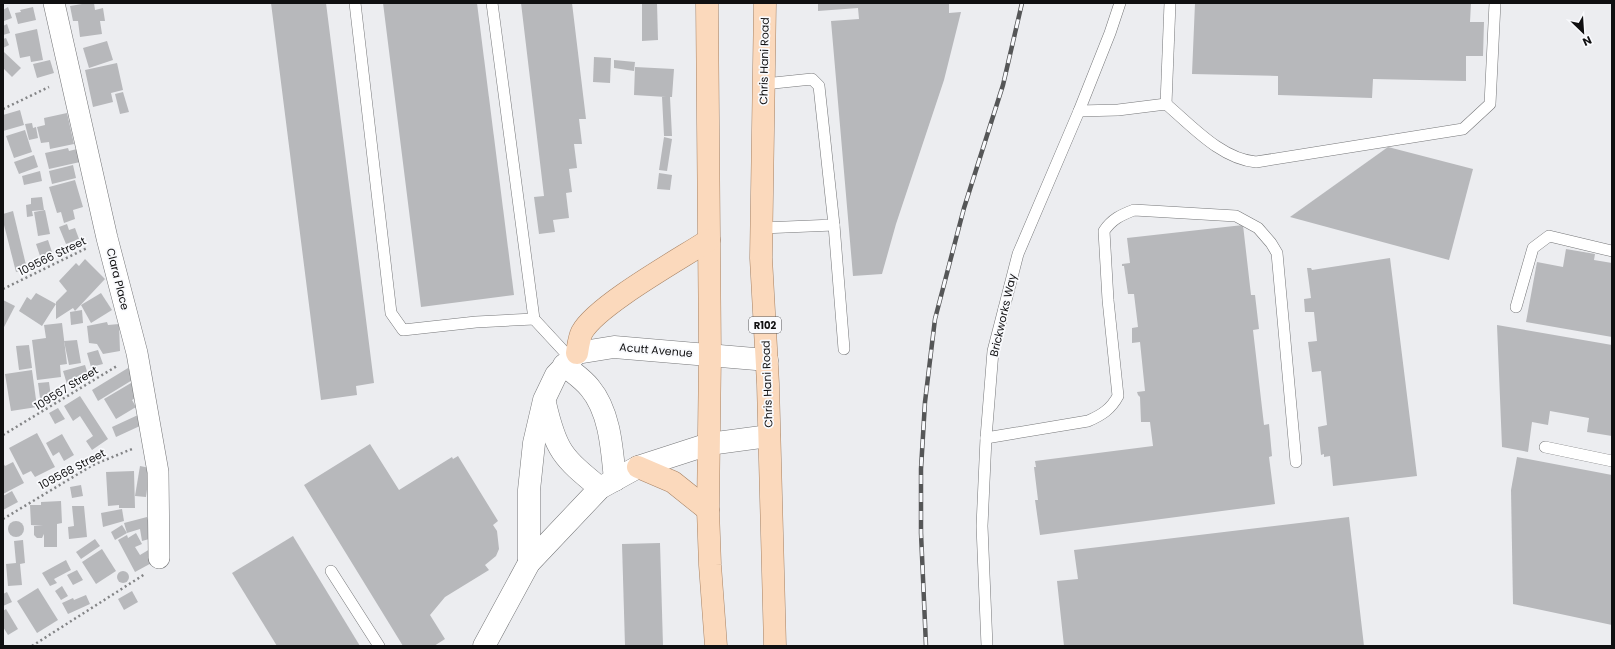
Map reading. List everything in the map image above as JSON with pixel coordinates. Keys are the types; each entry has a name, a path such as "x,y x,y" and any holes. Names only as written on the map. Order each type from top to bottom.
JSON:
{"main road":[{"path":"707,3 710,355 708,510 710,565 716,646"},
{"name":"Chris Hani Road","path":"765,3 761,258 769,436 775,646"},
{"path":"571,359 582,332 597,316 620,297 709,240"},
{"path":"638,467 673,482 708,510"}],"street":[{"name":"Clara Place","path":"54,3 107,238 137,353 158,472 159,558"},
{"name":"Acutt Avenue","path":"571,359 614,347 766,360"},
{"path":"529,563 529,490 534,443 544,400 556,374 571,359 590,388 604,414 612,445 607,484"},
{"path":"544,400 552,432 559,449 572,466 607,484"},
{"path":"484,646 529,563 607,484 638,467 709,444 769,436"}],"lane":[{"path":"355,3 391,313 404,330 476,322 534,319"},
{"path":"492,3 534,319 571,359"},
{"name":"Brickworks Way","path":"987,646 982,526 986,438 993,351 1018,254 1079,111 1110,33 1120,3"},
{"path":"1166,104 1170,3"},
{"path":"1079,111 1118,110 1166,104 1226,152 1243,161 1256,162 1463,129 1490,104 1495,3"},
{"path":"764,84 812,80 819,86 834,225 844,349"},
{"path":"986,438 1088,421 1102,414 1113,406 1118,396 1108,300 1104,230 1110,222 1118,216 1134,210 1236,216 1258,228 1271,243 1277,253 1296,462"},
{"path":"761,228 834,225"},
{"path":"1516,307 1533,248 1542,239 1549,236 1612,251"},
{"path":"1545,447 1612,461"},
{"path":"331,571 379,646"}],"path":[{"path":"3,109 71,76"},
{"name":"109566 Street","path":"3,290 107,238"},
{"name":"109567 Street","path":"3,435 137,353"},
{"name":"109568 Street","path":"3,519 93,465 152,440"},
{"path":"32,646 152,569 159,558"}],"building":[{"path":"94,3 95,10 103,8 105,21 100,21 102,34 80,37 78,21 73,21 70,6"},
{"path":"271,3 326,3 374,383 356,386 357,395 321,400"},
{"path":"383,3 477,3 514,295 421,307"},
{"path":"521,3 572,3 586,119 579,119 582,144 574,144 577,168 569,169 572,192 566,193 569,218 553,220 555,232 539,234 534,197 544,196"},
{"path":"642,3 657,3 658,40 642,41"},
{"path":"818,3 949,3 949,13 961,12 944,80 896,224 882,274 853,276 831,21 859,19 858,8 818,11"},
{"path":"1195,3 1471,3 1470,22 1484,22 1483,56 1466,56 1466,81 1373,79 1372,98 1278,95 1278,76 1192,74"},
{"path":"8,7 12,18 4,21 3,10"},
{"path":"33,7 36,20 18,24 15,13 21,12 20,10"},
{"path":"7,24 10,33 3,35 3,26"},
{"path":"37,29 43,60 31,62 30,56 20,58 15,34"},
{"path":"6,38 9,45 3,48 3,39"},
{"path":"107,41 113,60 89,68 83,48"},
{"path":"4,52 21,68 12,77 3,68"},
{"path":"594,57 611,58 610,83 593,82"},
{"path":"50,60 54,73 37,78 33,64"},
{"path":"614,60 635,62 634,71 614,68"},
{"path":"117,63 123,90 111,93 113,102 93,107 85,70"},
{"path":"635,67 674,69 672,97 670,97 672,136 664,136 662,97 666,97 634,95"},
{"path":"123,92 129,112 120,114 115,94"},
{"path":"20,110 24,125 3,131 3,115"},
{"path":"67,113 74,144 50,149 49,142 41,143 37,127 45,125 44,118"},
{"path":"32,123 33,128 36,127 38,138 29,140 25,124"},
{"path":"25,130 32,152 14,158 6,136"},
{"path":"664,137 672,139 667,171 659,170"},
{"path":"1388,147 1473,169 1449,260 1290,217"},
{"path":"68,148 69,151 77,149 80,162 49,169 45,153"},
{"path":"34,155 38,167 19,174 14,162"},
{"path":"73,165 76,178 52,184 49,171"},
{"path":"40,171 42,181 24,185 22,176"},
{"path":"659,173 672,175 670,190 657,189"},
{"path":"75,180 83,207 73,210 75,219 64,223 61,212 57,213 49,187"},
{"path":"42,197 44,210 32,211 33,216 27,217 26,205 31,204 31,198"},
{"path":"45,210 50,234 38,236 34,212"},
{"path":"13,211 27,269 16,272 3,221 3,214"},
{"path":"67,224 69,230 75,228 79,239 66,244 59,227"},
{"path":"1243,225 1251,295 1255,295 1259,329 1253,330 1264,425 1269,424 1272,456 1269,457 1275,504 1040,535 1035,500 1038,500 1034,467 1036,467 1035,461 1153,446 1150,422 1141,422 1140,397 1137,392 1145,391 1140,342 1132,343 1132,328 1138,327 1134,294 1128,294 1124,266 1122,266 1122,264 1130,263 1127,238"},
{"path":"48,240 53,255 41,259 36,244"},
{"path":"1566,249 1595,254 1594,260 1612,263 1612,337 1526,322 1537,262 1563,267"},
{"path":"1390,258 1417,476 1333,486 1330,456 1324,457 1324,454 1321,455 1318,427 1327,425 1321,371 1312,372 1308,342 1317,341 1314,312 1305,312 1304,299 1311,298 1307,268 1311,268 1312,270"},
{"path":"85,259 105,279 75,311 73,308 56,319 56,302 67,291 59,281 76,263 79,266"},
{"path":"36,293 56,304 42,326 19,311 27,297 31,300"},
{"path":"101,293 112,310 91,323 81,305"},
{"path":"3,300 15,306 3,329"},
{"path":"82,310 83,323 71,325 70,312"},
{"path":"107,322 108,325 119,324 120,351 103,354 97,344 89,343 87,326"},
{"path":"62,323 67,364 60,365 61,377 37,380 32,340 46,338 44,325"},
{"path":"1497,325 1612,345 1612,436 1587,432 1589,418 1550,411 1548,425 1532,422 1528,452 1502,447"},
{"path":"77,340 81,363 69,365 64,341"},
{"path":"29,345 32,368 19,370 16,346"},
{"path":"98,350 103,364 91,367 87,353"},
{"path":"85,365 89,378 67,384 63,371"},
{"path":"128,368 134,379 98,401 92,390"},
{"path":"32,370 37,407 11,411 5,374"},
{"path":"49,382 51,397 40,398 38,383"},
{"path":"131,383 139,396 132,400 136,407 116,419 104,399"},
{"path":"80,396 108,439 92,450 86,441 93,436 80,416 73,421 64,406"},
{"path":"58,408 65,419 55,424 49,413"},
{"path":"138,415 142,425 116,437 112,427"},
{"path":"37,433 55,467 35,477 31,471 23,475 9,448"},
{"path":"62,434 74,455 64,461 59,452 53,456 46,443"},
{"path":"370,444 399,490 452,457 453,459 458,456 498,521 493,525 497,531 499,549 496,556 485,565 489,570 445,597 430,615 445,639 434,646 403,646 304,485"},
{"path":"1517,457 1612,475 1612,625 1513,604 1511,490"},
{"path":"13,462 24,483 3,494 3,463 5,466"},
{"path":"140,466 150,468 146,497 135,496"},
{"path":"134,471 135,508 119,508 119,505 108,506 106,472"},
{"path":"81,485 83,496 72,498 70,487"},
{"path":"12,491 18,502 3,510 3,496"},
{"path":"61,501 62,523 57,524 57,547 44,547 44,534 42,538 37,538 34,535 34,526 43,526 31,525 30,505 41,505 41,502"},
{"path":"72,506 84,506 87,537 69,539 68,527 74,526"},
{"path":"122,509 124,521 103,527 101,513"},
{"path":"147,517 153,538 142,541 140,529 127,533 124,523"},
{"path":"1349,517 1364,646 1064,646 1057,581 1078,579 1074,550"},
{"path":"13,521 19,521 24,526 22,535 19,537 13,537 8,532 8,526"},
{"path":"122,525 127,533 115,540 111,532"},
{"path":"136,533 142,544 135,547 140,555 150,549 157,560 135,572 118,540 127,535 128,538"},
{"path":"293,536 360,646 277,646 232,573"},
{"path":"95,539 100,546 81,559 76,552"},
{"path":"23,540 25,563 20,564 22,585 8,586 6,564 16,563 14,541"},
{"path":"660,543 663,646 625,646 622,544"},
{"path":"102,549 116,571 96,584 82,562"},
{"path":"66,560 71,570 54,579 57,583 50,586 42,573"},
{"path":"77,570 83,580 73,585 67,575"},
{"path":"123,571 127,573 129,577 127,581 123,583 119,581 117,577 119,573"},
{"path":"62,586 68,596 61,600 55,591"},
{"path":"38,588 58,620 37,633 17,601"},
{"path":"132,591 138,602 124,610 118,599"},
{"path":"7,592 12,602 3,606 3,594"},
{"path":"86,595 90,604 68,614 62,603 73,598 74,600"},
{"path":"6,609 18,629 8,635 3,627 3,611"}],"railway":[{"path":"926,646 921,533 921,469 925,402 935,319 964,208 1003,85 1022,3"}]}
